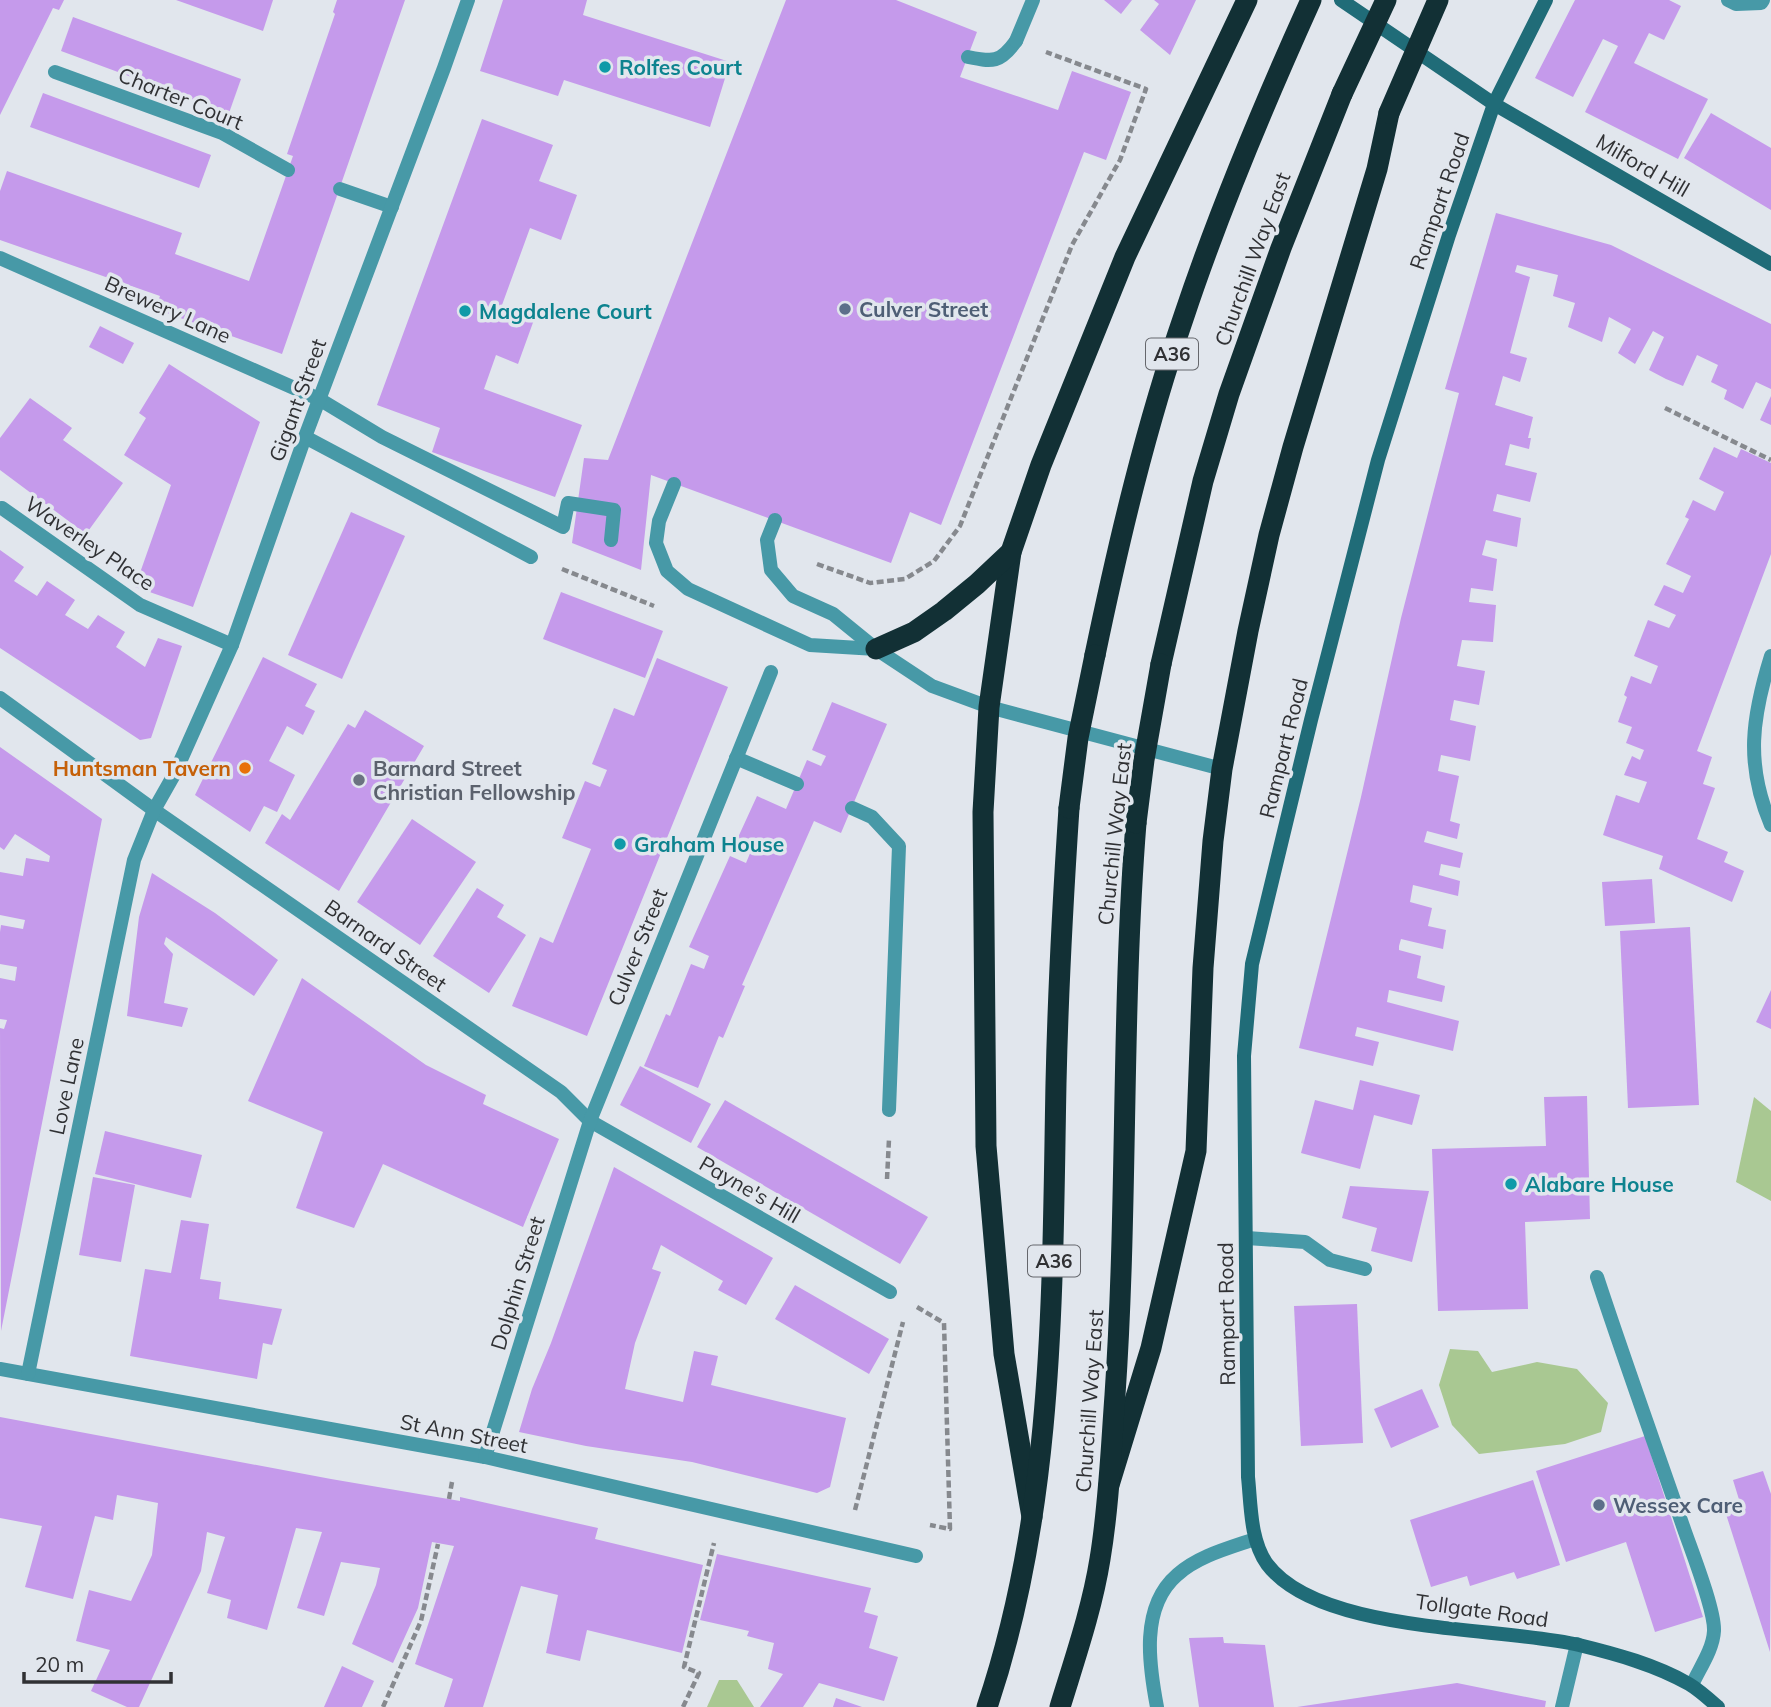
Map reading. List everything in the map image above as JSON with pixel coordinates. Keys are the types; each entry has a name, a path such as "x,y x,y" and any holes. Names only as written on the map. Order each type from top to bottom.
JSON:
{"highway":[{"path":"1032,1517 1004,1354 986,1146 983,812 989,707 1011,552 1041,465 1125,257 1247,0"},
{"name":"Churchill Way East","path":"987,1707 1014,1616 1032,1517 1050,1334 1061,927 1069,808 1078,738 1121,536 1183,318 1236,174 1311,0"},
{"name":"Churchill Way East","path":"1060,1707 1090,1605 1100,1559 1109,1485 1122,1274 1124,1068 1131,886 1144,760 1161,664 1203,481 1229,394 1281,248 1342,94 1386,0"},
{"path":"1109,1485 1151,1348 1196,1151 1206,914 1222,769 1269,535 1320,352 1377,169 1389,113 1438,0"},
{"path":"876,649 914,632 944,611 1011,552"}],"street":[{"name":"Gigant Street","path":"154,810 175,773 232,645 304,437 468,0"},
{"path":"968,57 992,62 1006,54 1016,41 1033,0"},
{"name":"Milford Hill","path":"1341,0 1494,104 1771,264"},
{"name":"Rampart Road","path":"1255,1539 1248,1477 1244,1056 1252,964 1378,460 1449,235 1494,104 1546,0"},
{"path":"1728,0 1736,4 1761,3 1763,0"},
{"name":"Charter Court","path":"55,72 222,133 288,170"},
{"path":"340,189 392,206"},
{"name":"Brewery Lane","path":"0,258 319,399 382,437 563,527 568,503 614,510 611,540"},
{"path":"304,437 531,557"},
{"path":"674,484 659,521 656,543 667,571 688,589 810,645 876,649"},
{"name":"Waverley Place","path":"2,508 140,605 232,645"},
{"path":"775,520 767,540 771,570 793,596 833,614 876,649 932,686 989,707 1222,769"},
{"path":"1771,656 1760,693 1753,738 1756,777 1771,825"},
{"name":"Culver Street","path":"590,1121 771,672"},
{"name":"Barnard Street","path":"0,698 154,810 561,1093 590,1121"},
{"path":"736,758 797,784"},
{"path":"852,808 872,817 899,846 889,1110"},
{"name":"Love Lane","path":"28,1374 134,860 154,810"},
{"name":"Payne's Hill","path":"590,1121 890,1292"},
{"name":"Dolphin Street","path":"485,1457 590,1121"},
{"path":"1247,1238 1305,1242 1330,1260 1365,1269"},
{"path":"1597,1277 1698,1569 1711,1615 1714,1630 1711,1643 1692,1685"},
{"name":"St Ann Street","path":"0,1369 485,1457 848,1538 916,1556"},
{"path":"1157,1707 1150,1672 1151,1624 1160,1595 1177,1575 1209,1555 1255,1539"},
{"name":"Tollgate Road","path":"1255,1539 1267,1564 1289,1585 1329,1606 1416,1624 1577,1644 1623,1657 1692,1685 1718,1707"},
{"path":"1562,1707 1577,1644"}],"path":[{"path":"817,564 870,583 905,579 934,561 960,526 1072,245 1120,160 1146,89 1016,41"},
{"path":"1665,408 1771,460"},
{"path":"890,1292 944,1323 950,1529 920,1524 916,1556"},
{"path":"848,1538 908,1302"},
{"path":"684,1707 699,1672 684,1667 722,1511"},
{"path":"383,1707 421,1621 438,1544"}],"green space":[{"path":"1754,1097 1771,1111 1771,1201 1736,1182"},
{"path":"1450,1349 1478,1351 1492,1372 1537,1362 1577,1369 1608,1403 1601,1432 1565,1444 1479,1454 1452,1425 1439,1385"},
{"path":"719,1680 737,1680 754,1707 707,1707"}],"building":[{"path":"0,0 64,0 59,10 53,8 0,115"},
{"path":"176,0 273,0 263,31"},
{"path":"337,0 405,0 282,354 155,309 160,296 0,240 0,191 7,171 182,233 175,254 249,281 293,156 287,154 335,14 333,12"},
{"name":"Rolfes Court","path":"503,0 587,0 583,15 730,62 710,127 564,80 558,96 480,71"},
{"name":"Culver Street","path":"786,0 896,0 977,32 960,77 1058,110 1072,71 1131,92 1106,160 1084,152 941,525 910,512 891,563 651,475 641,570 572,543 584,458 608,460"},
{"path":"1104,0 1132,0 1121,14"},
{"path":"1154,0 1196,0 1170,55 1140,30 1159,4"},
{"path":"1575,0 1669,0 1681,6 1664,40 1649,33 1634,63 1708,99 1678,159 1585,112 1618,46 1603,39 1573,97 1535,78"},
{"path":"73,17 241,79 229,113 61,51"},
{"path":"43,93 211,155 199,188 30,127"},
{"path":"1711,113 1771,148 1771,210 1684,158"},
{"name":"Magdalene Court","path":"482,119 553,145 539,181 577,195 561,240 530,228 502,305 535,317 518,364 496,355 484,389 582,425 555,497 432,452 440,428 377,405"},
{"path":"1496,213 1611,245 1771,324 1771,389 1756,382 1743,409 1724,399 1727,390 1711,382 1718,365 1697,355 1683,386 1666,379 1649,370 1664,337 1653,331 1635,364 1618,353 1631,329 1609,317 1602,342 1568,327 1575,303 1553,296 1558,275 1517,265 1515,272 1530,277 1510,353 1527,358 1520,382 1503,376 1495,405 1533,417 1528,438 1531,438 1529,449 1510,444 1505,465 1537,473 1530,502 1497,494 1493,511 1521,518 1517,547 1486,540 1482,555 1497,559 1493,591 1471,588 1469,602 1496,605 1493,642 1462,640 1457,666 1485,671 1479,705 1454,700 1450,720 1476,726 1470,761 1441,755 1438,771 1459,776 1450,821 1460,824 1457,839 1427,831 1424,842 1463,853 1460,868 1441,864 1439,875 1460,881 1458,896 1413,885 1410,902 1432,908 1428,926 1446,930 1443,949 1401,939 1399,946 1399,950 1421,956 1417,978 1445,986 1442,1002 1389,990 1387,1002 1459,1021 1453,1051 1357,1027 1355,1036 1379,1042 1373,1066 1299,1048 1361,797 1401,618 1459,393 1445,389"},
{"path":"100,326 134,343 123,364 89,347"},
{"path":"169,364 260,422 193,607 135,587 171,485 124,455 146,418 139,413"},
{"path":"1771,396 1771,425 1760,420"},
{"path":"30,398 72,428 63,440 123,483 86,534 0,470 0,438"},
{"path":"1714,447 1737,458 1741,449 1771,463 1771,554 1697,751 1712,757 1703,784 1715,788 1697,839 1728,852 1724,862 1744,871 1732,902 1659,869 1663,856 1603,835 1616,795 1639,803 1647,782 1624,775 1632,756 1640,760 1644,750 1626,743 1632,727 1618,722 1631,676 1651,684 1658,666 1634,656 1648,620 1669,628 1676,615 1654,605 1664,585 1683,593 1691,576 1666,564 1689,519 1685,517 1693,500 1715,511 1724,492 1699,479"},
{"path":"351,512 405,536 342,679 288,655"},
{"path":"0,550 24,567 14,581 37,596 47,581 75,600 65,615 88,629 98,615 125,632 116,647 145,667 158,638 182,646 151,738 140,740 0,648"},
{"path":"561,592 663,631 645,678 543,639"},
{"name":"Huntsman Tavern","path":"263,657 317,684 305,706 315,711 303,735 287,726 269,761 295,775 277,812 264,806 250,832 195,795"},
{"name":"Graham House","path":"657,658 728,687 587,1036 512,1006 540,937 553,943 591,849 562,838 585,781 600,787 607,770 592,764 614,708 634,716"},
{"path":"832,702 887,724 841,833 814,821 742,985 745,986 723,1038 719,1036 698,1088 644,1066 666,1014 670,1016 691,964 704,969 709,956 689,947 730,856 746,863 751,851 735,844 757,796 786,809 807,760 821,766 826,756 812,750"},
{"name":"Barnard Street Christian Fellowship","path":"365,710 424,746 339,891 265,843 282,814 290,820 348,724 355,728"},
{"path":"0,747 102,819 1,1331 0,1028 4,1029 7,1020 0,1019 0,978 15,981 17,967 0,964 0,932 1,925 23,929 25,920 0,915 0,872 23,876 26,858 49,862 50,856 15,834 4,850 0,847"},
{"path":"412,819 476,862 420,945 357,902"},
{"path":"152,873 215,913 278,960 254,996 166,937 164,944 173,954 164,1003 188,1008 182,1027 127,1016 139,917"},
{"path":"1652,879 1655,923 1605,926 1602,882"},
{"path":"477,888 504,905 497,917 526,935 489,993 433,956"},
{"path":"1690,927 1699,1105 1628,1108 1620,931"},
{"path":"302,978 426,1065 486,1095 483,1104 559,1139 523,1227 383,1164 354,1228 296,1208 323,1132 248,1101"},
{"path":"1771,990 1771,1029 1756,1022"},
{"path":"640,1066 711,1104 691,1143 620,1105"},
{"path":"1360,1080 1420,1095 1412,1125 1374,1115 1360,1169 1301,1153 1315,1100 1353,1110"},
{"name":"Alabare House","path":"1587,1096 1590,1219 1525,1222 1528,1309 1438,1311 1432,1149 1546,1146 1544,1097"},
{"path":"725,1100 928,1217 900,1264 697,1147"},
{"path":"105,1131 202,1155 191,1198 95,1174"},
{"path":"614,1167 773,1258 746,1305 718,1290 723,1281 661,1245 652,1269 661,1272 635,1343 625,1389 683,1402 694,1351 718,1356 711,1385 846,1418 830,1487 817,1493 692,1462 586,1446 519,1432 532,1389"},
{"path":"93,1177 135,1185 121,1262 79,1255"},
{"path":"1350,1186 1429,1191 1412,1262 1371,1251 1377,1228 1342,1218"},
{"path":"181,1220 209,1224 200,1279 221,1282 219,1299 282,1309 272,1345 263,1343 257,1379 130,1356 145,1269 171,1273"},
{"path":"795,1285 889,1339 869,1374 775,1319"},
{"path":"1357,1304 1363,1443 1301,1446 1294,1306"},
{"path":"1422,1389 1439,1427 1391,1448 1374,1409"},
{"path":"0,1417 331,1479 460,1501 460,1497 598,1528 595,1539 703,1565 682,1653 587,1630 580,1661 546,1653 558,1595 521,1586 483,1707 444,1707 453,1679 415,1664 454,1546 432,1542 418,1608 393,1663 352,1644 376,1585 380,1568 341,1562 324,1616 297,1608 322,1532 296,1528 267,1630 227,1618 231,1600 207,1593 225,1537 207,1532 201,1571 139,1707 127,1707 91,1691 110,1650 76,1641 89,1590 131,1601 152,1555 158,1503 117,1495 113,1520 95,1516 73,1599 25,1587 42,1526 0,1518"},
{"path":"1645,1436 1703,1617 1655,1632 1626,1542 1566,1562 1536,1471"},
{"path":"1763,1471 1771,1494 1770,1652 1725,1511 1741,1506 1733,1480"},
{"path":"1533,1480 1560,1565 1517,1579 1514,1572 1470,1586 1467,1576 1431,1587 1410,1520"},
{"path":"717,1554 871,1588 864,1612 878,1616 869,1648 898,1657 884,1701 819,1683 803,1707 760,1707 783,1674 768,1669 774,1643 747,1636 749,1631 700,1620"},
{"path":"1223,1637 1224,1643 1265,1645 1274,1707 1199,1707 1189,1638"},
{"path":"342,1666 374,1681 362,1707 324,1707"},
{"path":"1457,1683 1546,1701 1545,1707 1297,1707"},
{"path":"836,1698 862,1707 833,1707"}],"place":[{"name":"Rolfes Court","path":"605,67"},
{"name":"Culver Street","path":"845,309"},
{"name":"Magdalene Court","path":"465,311"},
{"name":"Huntsman Tavern","path":"245,768"},
{"name":"Barnard Street Christian Fellowship","path":"359,780"},
{"name":"Graham House","path":"620,844"},
{"name":"Alabare House","path":"1511,1184"},
{"name":"Wessex Care","path":"1599,1505"}]}
